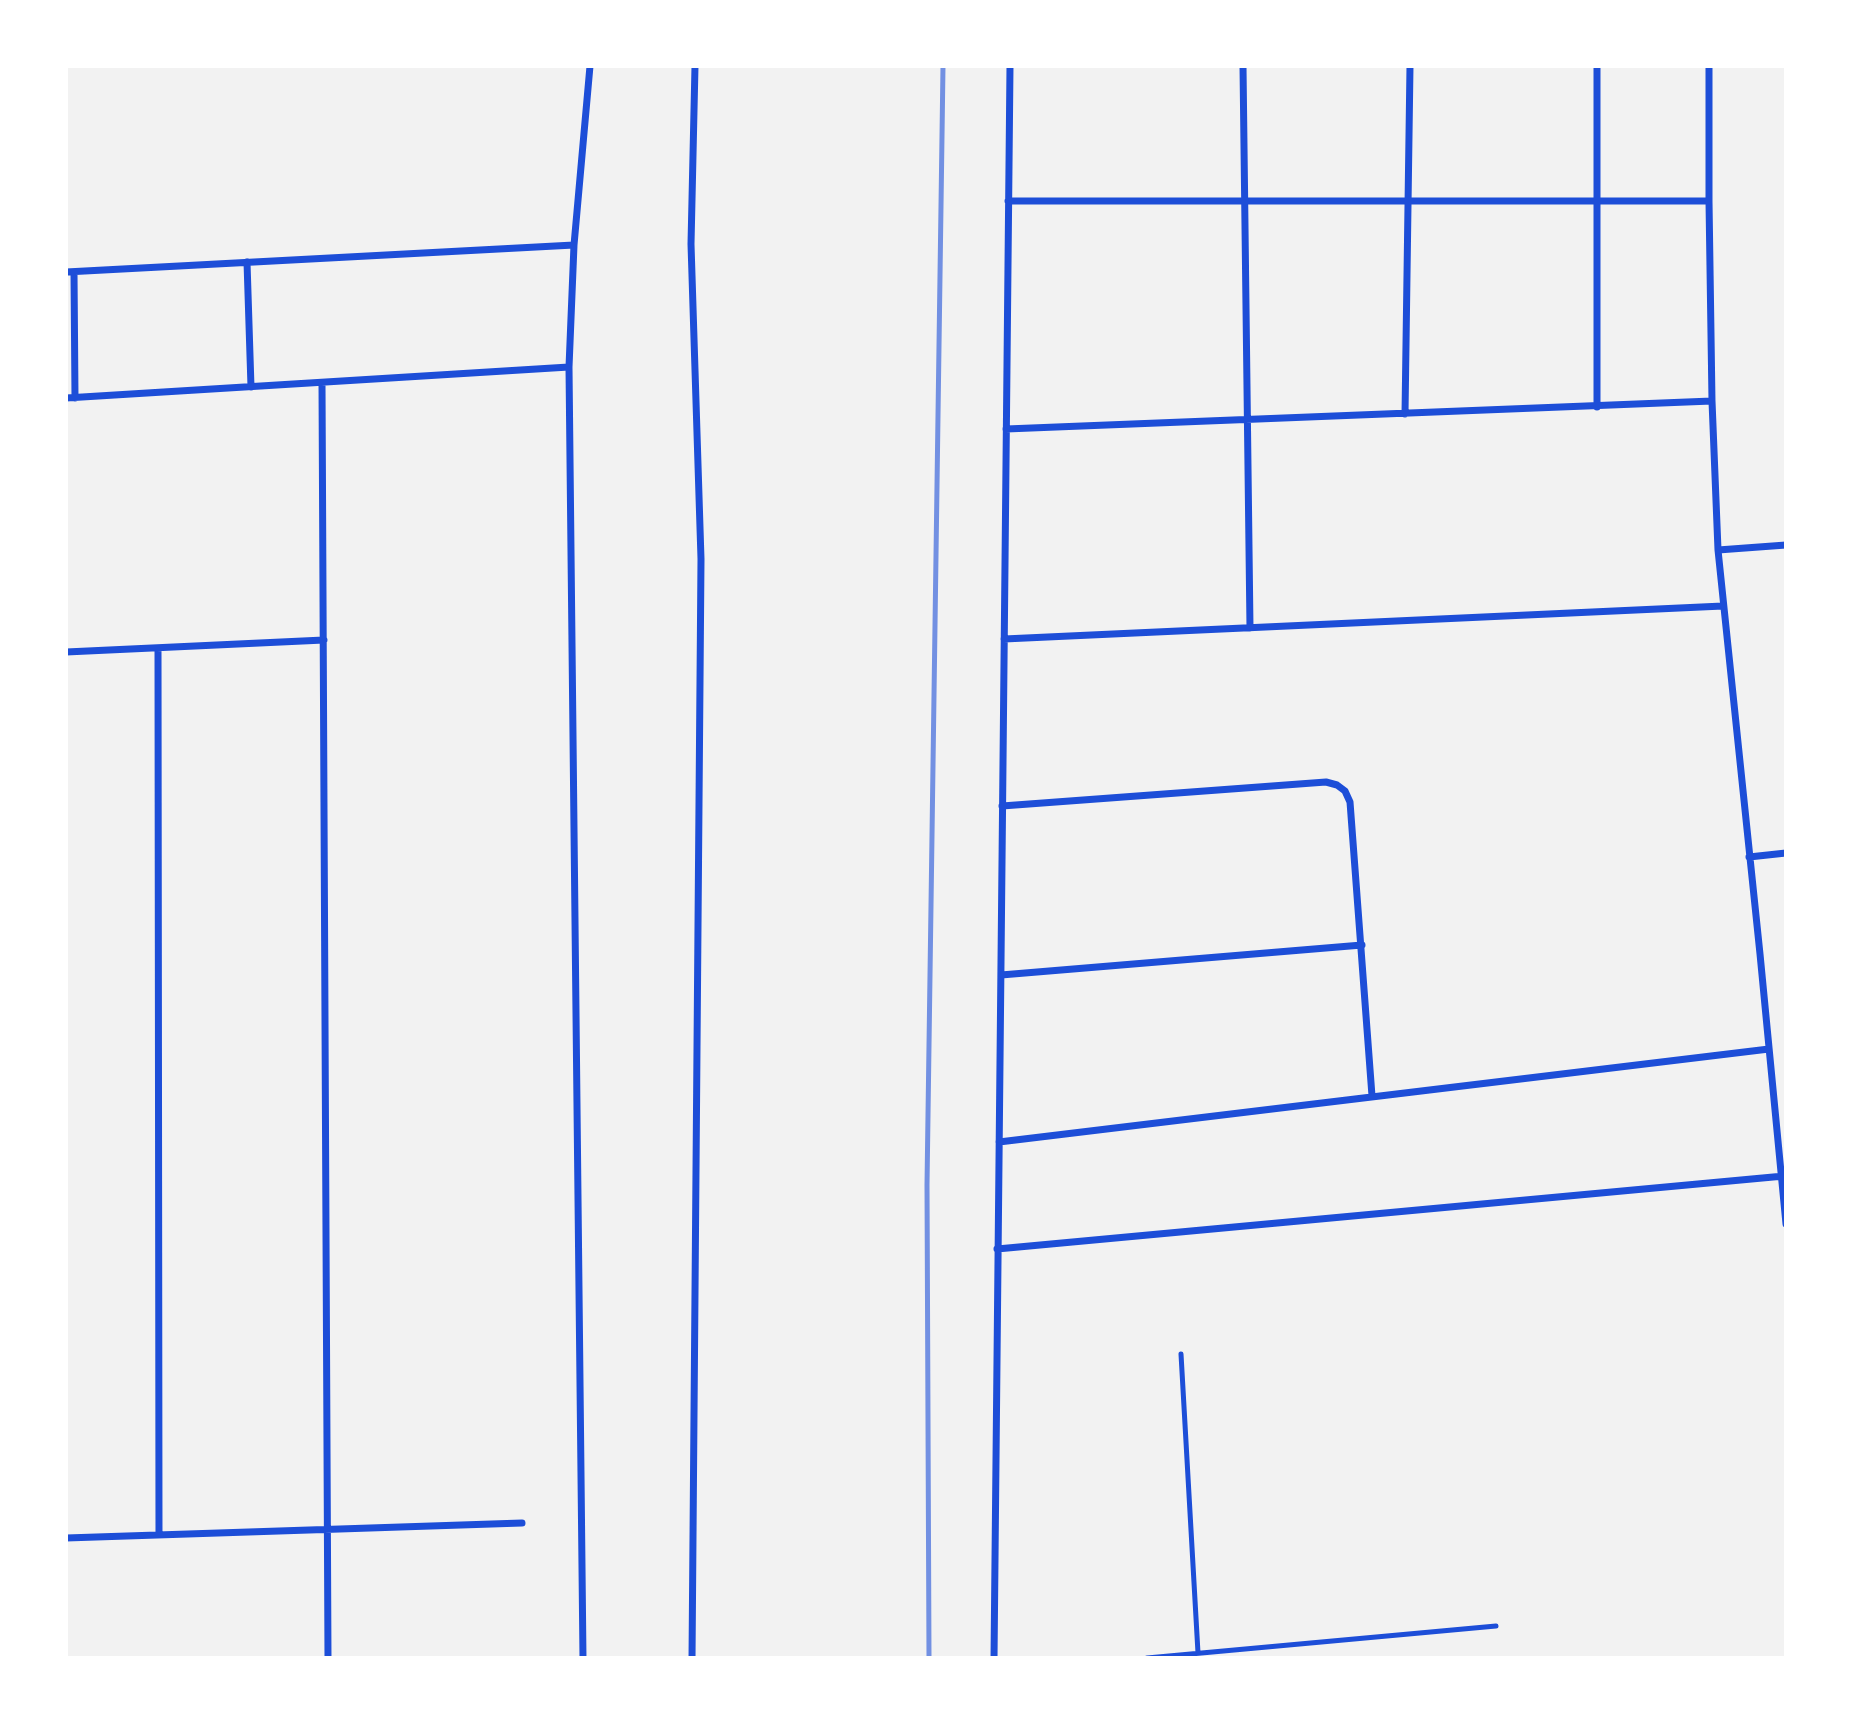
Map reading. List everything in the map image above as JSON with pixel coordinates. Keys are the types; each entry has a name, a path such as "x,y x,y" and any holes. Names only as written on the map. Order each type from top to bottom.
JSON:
{"street":[{"path":"583,1657 569,367 574,244 590,66"},
{"path":"692,1657 701,559 691,244 695,66"},
{"path":"994,1657 1010,66"},
{"path":"1243,66 1250,628"},
{"path":"1405,414 1410,66"},
{"path":"1597,66 1597,407"},
{"path":"1709,66 1712,401 1718,551 1786,1224"},
{"path":"1008,201 1709,201"},
{"path":"569,367 71,398 70,272 574,244"},
{"path":"247,262 251,387"},
{"path":"322,383 328,1657"},
{"path":"1006,429 1712,401"},
{"path":"1718,551 1786,545"},
{"path":"1004,639 1723,606"},
{"path":"66,652 324,640"},
{"path":"158,648 159,1535"},
{"path":"1002,806 1326,782 1345,791 1350,802 1372,1097"},
{"path":"1749,857 1786,853"},
{"path":"1001,975 1362,945"},
{"path":"999,1142 1769,1049"},
{"path":"997,1248 1783,1176"},
{"path":"66,1538 522,1523"}],"lane":[{"path":"1181,1354 1198,1653"},
{"path":"1147,1657 1496,1626"}],"railway":[{"path":"929,1658 927,1184 943,66"}]}
